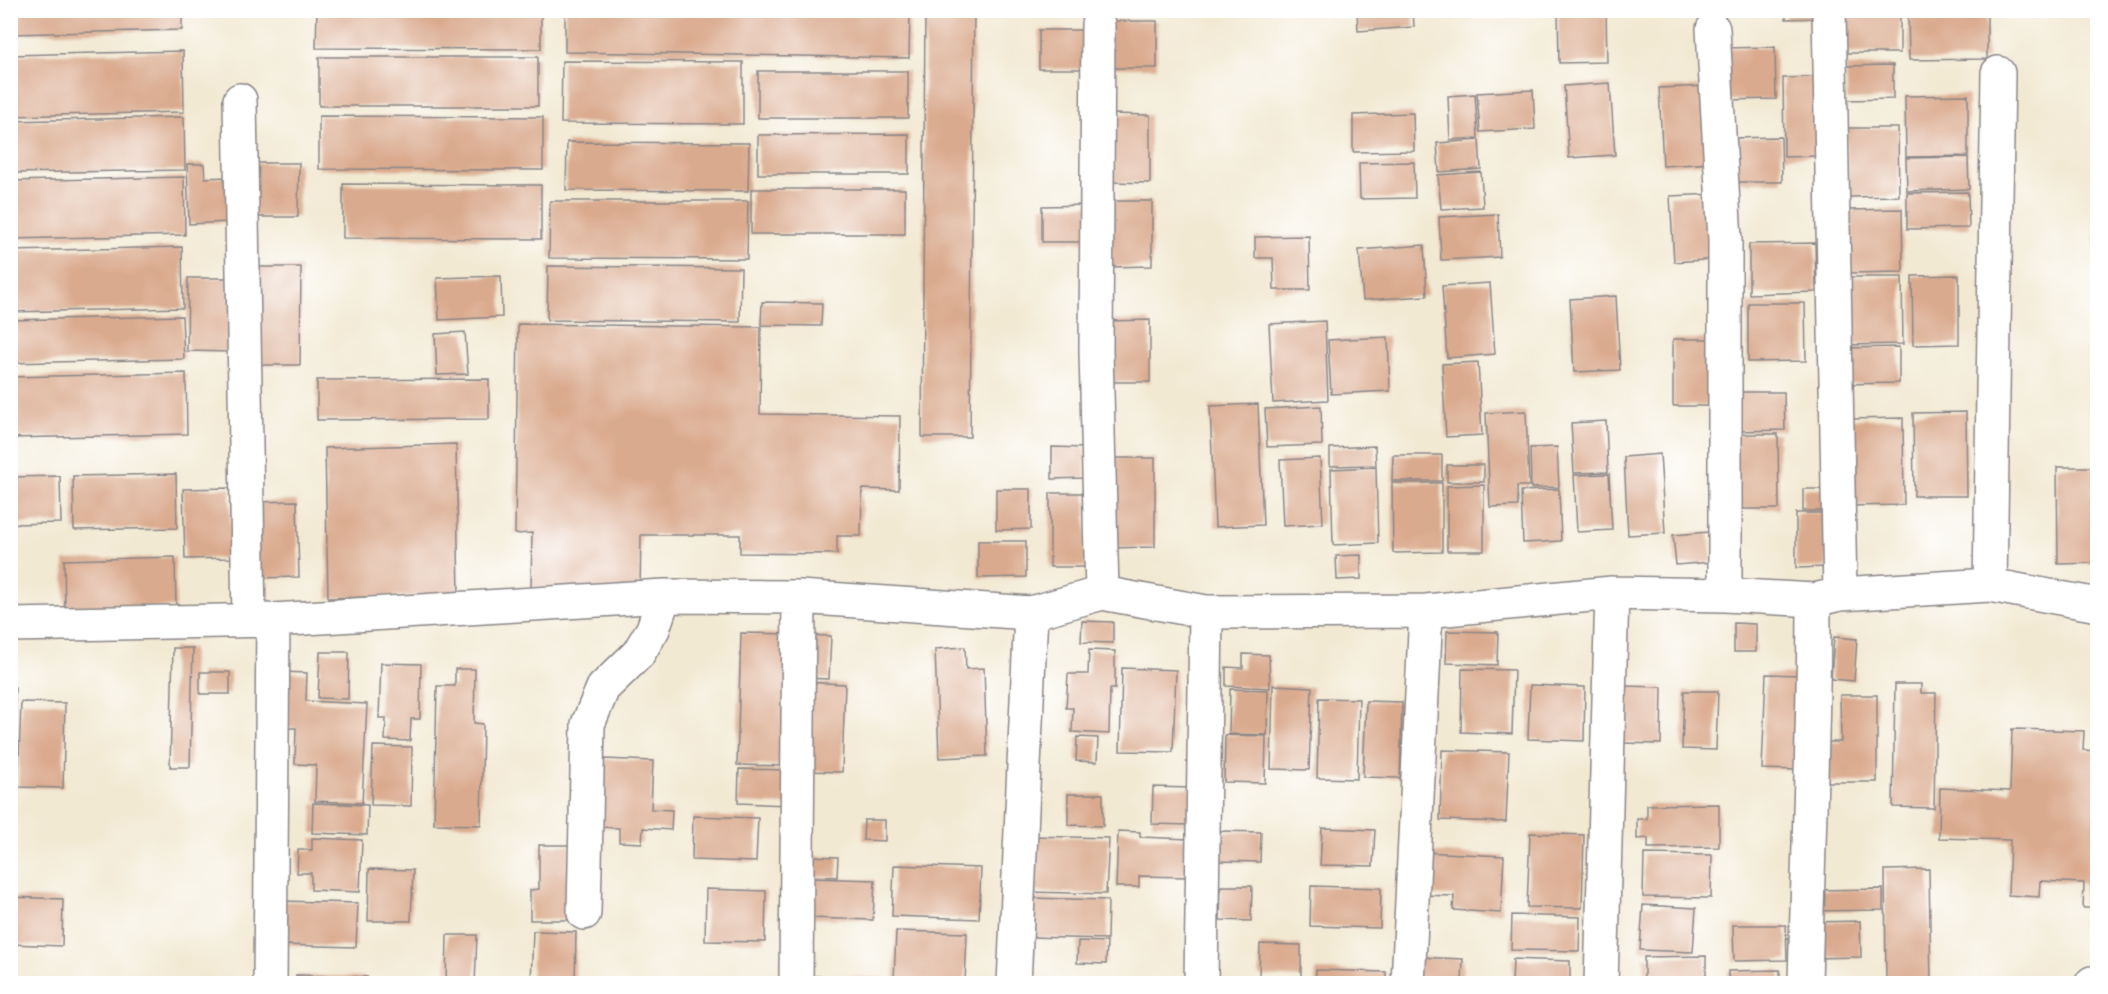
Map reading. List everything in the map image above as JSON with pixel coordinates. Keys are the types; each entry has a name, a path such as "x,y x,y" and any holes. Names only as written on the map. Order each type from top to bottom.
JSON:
{"street":[{"path":"1805,984 1814,694 1827,597 1829,10"},
{"path":"1098,24 1096,351 1102,593"},
{"path":"1713,29 1725,240 1725,595"},
{"path":"1990,585 1998,73"},
{"path":"240,99 261,620 270,984"},
{"path":"10,625 261,620 664,596 799,597 1031,613 1102,593 1206,612 1426,611 1612,593 1827,597 1990,585 2097,606"},
{"path":"1601,984 1612,593"},
{"path":"584,913 588,724 603,688 638,654 653,629 664,596"},
{"path":"796,984 799,597"},
{"path":"1408,984 1426,611"},
{"path":"1201,984 1206,612"},
{"path":"1014,984 1031,613"}],"building":[{"path":"10,10 182,10 182,30 10,34"},
{"path":"317,10 541,10 541,49 316,48"},
{"path":"565,10 910,10 909,58 565,52"},
{"path":"925,10 974,10 970,437 922,437"},
{"path":"1357,10 1413,10 1414,27 1358,31"},
{"path":"1558,10 1606,10 1607,62 1559,63"},
{"path":"1786,10 1823,10 1823,18 1786,19"},
{"path":"1843,10 1900,10 1900,53 1844,53"},
{"path":"1908,10 1987,10 1987,59 1909,60"},
{"path":"1109,21 1157,21 1157,68 1109,68"},
{"path":"1039,30 1087,30 1087,69 1039,69"},
{"path":"1775,47 1776,99 1723,100 1722,48"},
{"path":"183,51 184,112 10,116 10,55"},
{"path":"319,57 538,57 538,106 319,106"},
{"path":"562,61 743,62 743,124 561,123"},
{"path":"1893,65 1893,99 1847,100 1846,66"},
{"path":"758,71 908,71 908,118 758,118"},
{"path":"1818,77 1819,156 1784,157 1783,78"},
{"path":"1610,83 1615,155 1569,158 1564,86"},
{"path":"1709,86 1713,163 1663,166 1659,88"},
{"path":"1533,90 1535,129 1480,132 1477,93"},
{"path":"1475,94 1478,138 1450,140 1448,96"},
{"path":"1968,95 1968,156 1906,157 1905,96"},
{"path":"1413,113 1414,151 1353,152 1353,115"},
{"path":"1111,114 1150,115 1150,183 1111,182"},
{"path":"319,116 543,117 543,170 319,169"},
{"path":"184,117 185,170 10,173 10,121"},
{"path":"1846,128 1898,128 1899,196 1847,197"},
{"path":"909,134 909,174 758,174 758,135"},
{"path":"1781,137 1782,182 1728,182 1728,138"},
{"path":"1479,140 1481,169 1439,172 1437,143"},
{"path":"567,142 749,143 748,191 566,190"},
{"path":"1968,157 1969,189 1907,191 1906,158"},
{"path":"1414,162 1415,198 1360,199 1359,163"},
{"path":"245,163 299,163 298,217 244,217"},
{"path":"187,164 204,164 205,178 227,177 229,222 189,224"},
{"path":"1481,172 1483,207 1441,209 1438,175"},
{"path":"184,177 185,235 10,239 10,181"},
{"path":"343,184 541,185 541,239 343,238"},
{"path":"751,189 905,189 905,234 751,234"},
{"path":"1968,192 1969,228 1907,229 1907,193"},
{"path":"1715,194 1718,259 1674,262 1670,196"},
{"path":"550,201 748,201 747,259 549,258"},
{"path":"1111,201 1152,201 1152,266 1111,267"},
{"path":"1089,205 1089,242 1042,242 1042,206"},
{"path":"1902,209 1903,272 1848,273 1847,210"},
{"path":"1498,214 1500,257 1441,260 1439,217"},
{"path":"1309,236 1310,290 1274,290 1273,258 1255,258 1255,237"},
{"path":"2095,236 2098,236 2098,376 2094,376"},
{"path":"1815,243 1816,292 1749,294 1749,244"},
{"path":"1424,245 1427,296 1363,300 1359,250"},
{"path":"182,247 183,308 10,312 10,251"},
{"path":"548,266 741,268 740,322 547,320"},
{"path":"247,267 301,267 300,365 246,365"},
{"path":"1959,275 1959,344 1913,345 1912,276"},
{"path":"501,276 502,317 439,320 437,278"},
{"path":"1846,277 1902,277 1903,344 1847,345"},
{"path":"188,278 234,278 233,352 187,351"},
{"path":"1490,283 1495,354 1447,358 1442,286"},
{"path":"1616,296 1620,370 1574,372 1570,299"},
{"path":"762,302 822,303 821,326 761,325"},
{"path":"1748,303 1805,303 1806,361 1748,362"},
{"path":"182,316 184,359 10,363 10,320"},
{"path":"1150,320 1150,382 1105,382 1105,321"},
{"path":"1325,321 1328,400 1273,403 1269,324"},
{"path":"518,324 761,327 760,414 900,416 899,490 862,489 861,536 837,536 837,554 740,553 740,535 641,535 640,589 531,588 532,533 515,534"},
{"path":"465,332 468,374 437,375 435,334"},
{"path":"1388,337 1390,391 1331,394 1328,340"},
{"path":"1673,339 1715,339 1715,406 1673,406"},
{"path":"1899,347 1899,383 1843,384 1842,348"},
{"path":"1478,362 1482,435 1446,437 1442,364"},
{"path":"186,373 187,434 10,438 10,377"},
{"path":"489,379 489,419 317,420 317,380"},
{"path":"1738,392 1784,392 1785,430 1738,431"},
{"path":"1258,404 1263,525 1215,527 1210,406"},
{"path":"1321,406 1322,445 1267,447 1265,409"},
{"path":"1526,411 1529,486 1517,486 1518,506 1490,507 1486,413"},
{"path":"1966,412 1967,496 1914,496 1913,413"},
{"path":"1903,418 1904,505 1848,506 1847,419"},
{"path":"1606,421 1608,472 1574,473 1571,423"},
{"path":"1734,434 1778,434 1779,509 1735,509"},
{"path":"456,444 459,595 328,598 325,448"},
{"path":"1375,446 1376,465 1330,466 1330,448"},
{"path":"1052,447 1085,448 1085,478 1052,479"},
{"path":"1557,447 1559,487 1531,488 1530,448"},
{"path":"1660,454 1665,533 1628,535 1624,457"},
{"path":"1393,455 1442,455 1442,481 1392,481"},
{"path":"1108,458 1155,458 1155,547 1108,548"},
{"path":"1320,458 1323,524 1283,526 1280,460"},
{"path":"1447,465 1484,465 1484,482 1447,482"},
{"path":"1376,467 1378,543 1333,545 1331,469"},
{"path":"2057,467 2096,467 2098,563 2058,564"},
{"path":"176,474 177,528 74,530 73,476"},
{"path":"1609,474 1612,530 1577,532 1574,475"},
{"path":"60,476 61,523 10,524 10,477"},
{"path":"1392,483 1442,483 1442,552 1393,553"},
{"path":"1484,485 1484,551 1447,551 1447,486"},
{"path":"230,488 231,558 185,559 183,489"},
{"path":"996,489 1031,489 1031,529 996,530"},
{"path":"1559,489 1561,541 1523,543 1521,491"},
{"path":"1803,489 1826,489 1826,511 1803,511"},
{"path":"1050,493 1086,493 1086,567 1050,567"},
{"path":"297,501 299,577 255,578 254,502"},
{"path":"1796,513 1827,513 1827,567 1796,568"},
{"path":"1709,532 1712,562 1676,565 1673,535"},
{"path":"978,541 1026,541 1026,577 978,578"},
{"path":"1361,555 1361,579 1337,580 1336,556"},
{"path":"175,557 176,607 65,610 64,560"},
{"path":"1082,621 1113,622 1113,643 1081,642"},
{"path":"1734,623 1756,624 1756,652 1734,652"},
{"path":"1447,631 1498,632 1497,665 1446,663"},
{"path":"741,633 793,634 790,766 737,765"},
{"path":"805,635 831,636 829,679 804,678"},
{"path":"1834,637 1857,639 1854,681 1831,679"},
{"path":"965,647 966,669 984,668 987,756 939,758 935,649"},
{"path":"173,648 193,648 190,767 170,767"},
{"path":"1089,650 1115,651 1115,689 1110,689 1109,734 1072,732 1073,708 1066,708 1068,674 1088,674"},
{"path":"320,652 349,652 348,699 318,698"},
{"path":"1243,654 1269,655 1270,688 1226,686 1226,667 1243,668"},
{"path":"381,663 421,664 420,719 411,719 410,741 385,740 386,718 379,718"},
{"path":"1122,668 1176,670 1173,752 1120,751"},
{"path":"455,669 475,669 474,723 483,724 481,825 434,824 437,686 455,686"},
{"path":"1462,669 1514,670 1512,734 1461,732"},
{"path":"200,672 230,672 230,694 200,694"},
{"path":"282,672 307,673 306,701 367,704 362,803 315,801 316,765 295,764 296,728 279,728"},
{"path":"1766,674 1805,675 1801,770 1762,769"},
{"path":"803,682 845,684 842,772 801,771"},
{"path":"1895,684 1921,684 1921,693 1936,693 1934,808 1893,807"},
{"path":"1273,685 1312,687 1309,770 1271,769"},
{"path":"1530,685 1585,687 1584,741 1528,739"},
{"path":"1622,686 1662,687 1661,744 1620,743"},
{"path":"10,688 15,688 12,783 10,783"},
{"path":"1230,689 1268,690 1267,735 1229,734"},
{"path":"1684,691 1718,691 1716,750 1682,749"},
{"path":"1840,695 1877,695 1877,782 1820,782 1819,742 1841,742"},
{"path":"1319,698 1359,699 1357,779 1317,778"},
{"path":"1366,701 1402,702 1400,778 1363,777"},
{"path":"21,702 65,703 63,788 18,787"},
{"path":"2012,729 2084,731 2083,750 2098,751 2098,931 2093,931 2094,908 2083,908 2084,883 2040,881 2039,897 2008,895 2010,840 1939,838 1940,788 2010,791"},
{"path":"1225,735 1266,736 1265,783 1224,782"},
{"path":"1077,737 1098,738 1097,762 1076,761"},
{"path":"373,746 412,747 411,806 371,805"},
{"path":"1442,750 1509,752 1506,822 1440,820"},
{"path":"604,759 653,761 651,809 672,810 671,830 643,828 642,843 619,842 619,828 601,827"},
{"path":"739,769 788,770 788,805 738,803"},
{"path":"1153,787 1192,788 1191,825 1152,824"},
{"path":"1068,794 1103,794 1103,826 1068,825"},
{"path":"313,803 368,805 367,835 312,833"},
{"path":"1719,804 1719,847 1648,848 1648,838 1637,839 1637,819 1647,819 1647,805"},
{"path":"693,816 758,818 756,862 692,860"},
{"path":"864,820 885,820 885,841 863,840"},
{"path":"1322,828 1375,830 1373,866 1320,865"},
{"path":"1118,831 1140,832 1140,837 1189,839 1188,877 1139,876 1139,887 1116,887"},
{"path":"1220,831 1261,832 1260,862 1219,861"},
{"path":"1530,833 1584,835 1582,908 1527,907"},
{"path":"1031,836 1109,838 1106,894 1030,892"},
{"path":"312,838 362,840 360,892 311,890 311,873 297,873 298,850 312,850"},
{"path":"539,845 571,845 572,920 530,920 530,890 539,889"},
{"path":"1422,852 1504,856 1501,913 1453,910 1454,896 1420,895"},
{"path":"1644,854 1712,855 1711,898 1643,897"},
{"path":"810,856 838,857 837,877 809,876"},
{"path":"894,865 981,868 979,919 892,916"},
{"path":"369,869 413,870 411,921 368,921"},
{"path":"1929,869 1931,984 1886,984 1885,870"},
{"path":"809,878 875,880 873,920 808,918"},
{"path":"1221,886 1252,886 1251,921 1220,920"},
{"path":"1311,886 1381,888 1380,928 1310,926"},
{"path":"706,889 766,891 765,942 705,941"},
{"path":"1883,889 1883,910 1813,911 1812,890"},
{"path":"10,897 63,899 62,946 10,944"},
{"path":"1030,898 1108,900 1107,939 1029,937"},
{"path":"281,901 358,903 356,947 280,945"},
{"path":"1643,905 1696,908 1693,952 1640,950"},
{"path":"1512,915 1580,917 1579,951 1511,950"},
{"path":"1860,921 1861,957 1813,958 1813,922"},
{"path":"1733,925 1786,925 1787,960 1734,961"},
{"path":"533,931 576,932 575,984 531,984"},
{"path":"896,931 967,933 965,983 894,980"},
{"path":"447,935 477,935 475,984 446,984"},
{"path":"1078,941 1107,942 1106,964 1077,963"},
{"path":"1260,944 1301,945 1301,978 1259,976"},
{"path":"1706,956 1706,984 1644,984 1644,957"},
{"path":"1415,957 1463,959 1462,984 1414,984"},
{"path":"1513,959 1570,961 1570,984 1512,984"},
{"path":"1316,970 1386,972 1386,984 1315,984"},
{"path":"1780,970 1780,984 1728,984 1728,971"},
{"path":"296,975 367,977 366,984 295,984"},
{"path":"808,976 885,978 885,984 808,984"},
{"path":"889,981 904,982 904,984 889,984"}]}
